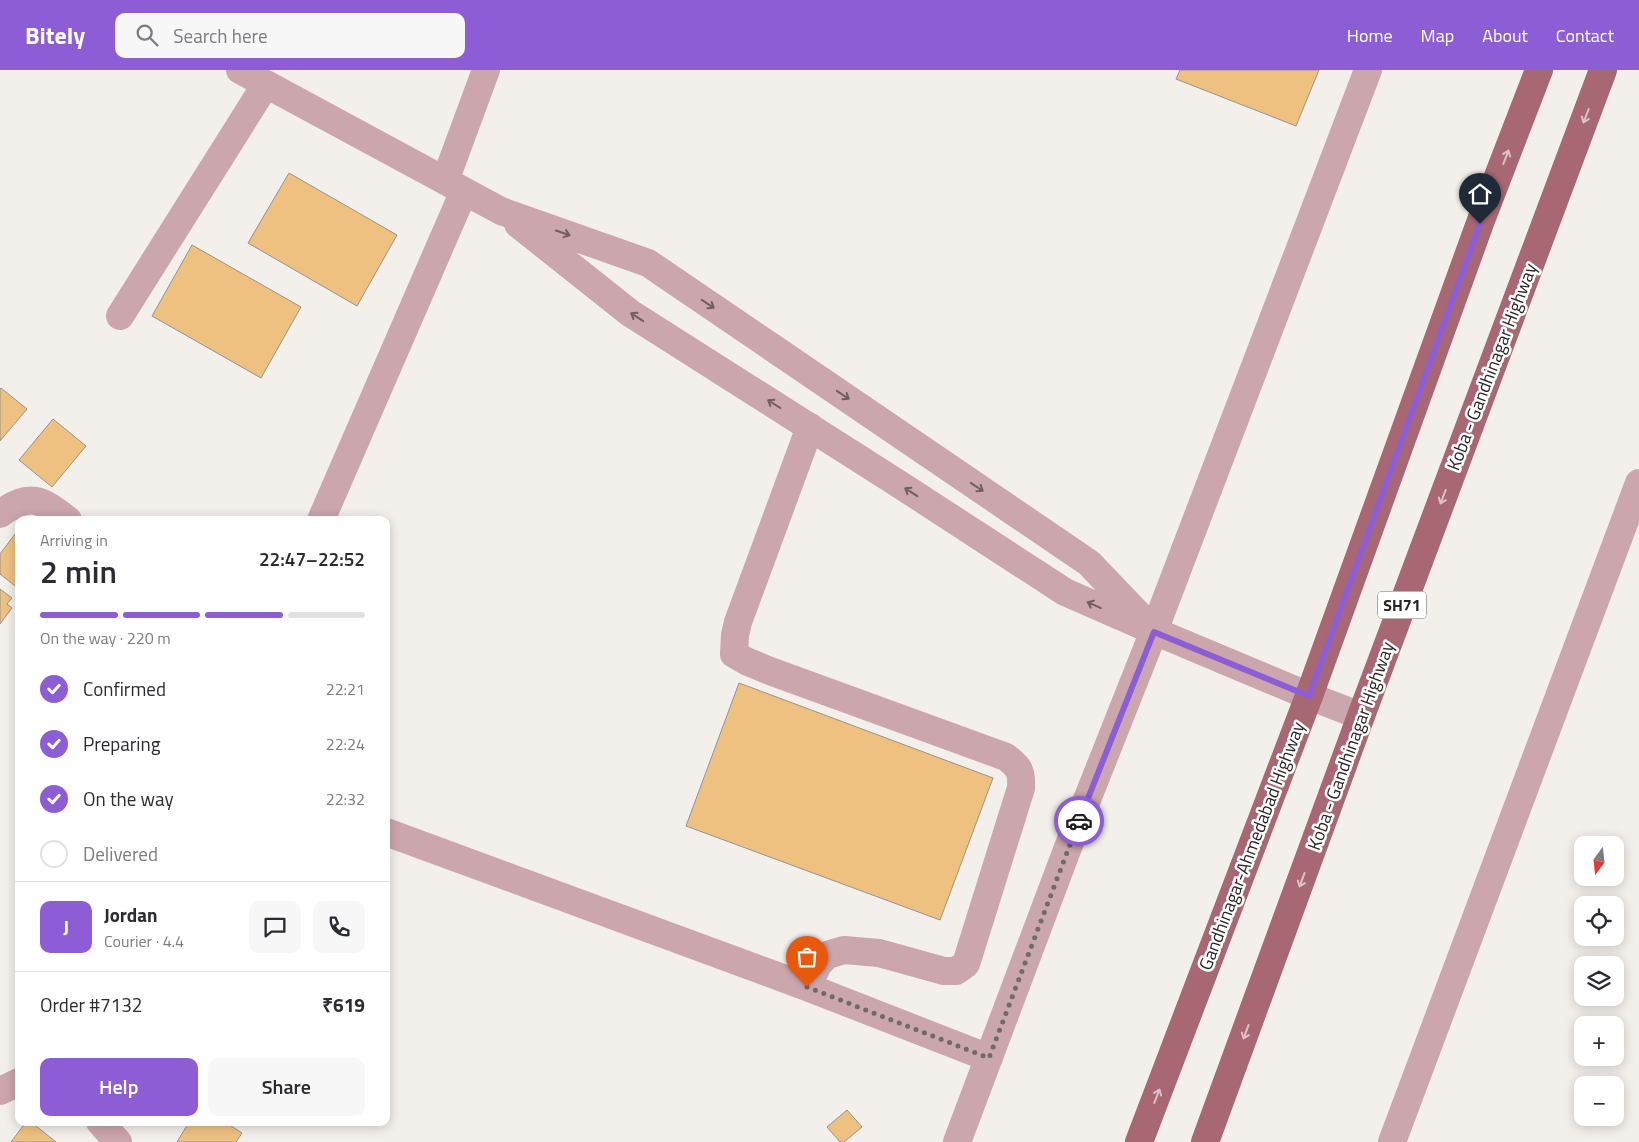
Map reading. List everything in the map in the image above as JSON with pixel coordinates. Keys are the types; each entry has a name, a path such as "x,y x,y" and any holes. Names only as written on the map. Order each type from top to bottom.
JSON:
{"main road":[{"name":"Gandhinagar-Ahmedabad Highway","path":"1139,1142 1309,696 1480,224 1539,70"},
{"name":"Koba - Gandhinagar Highway","path":"1206,1142 1361,716 1603,70"}],"street":[{"path":"240,70 501,211 648,263 1089,563 1154,632"},
{"path":"322,516 455,186 486,70"},
{"path":"957,1142 1067,850 1154,632 1368,70"},
{"path":"120,316 266,84"},
{"path":"501,211 630,313 1065,592 1154,632 1361,716"},
{"path":"807,987 818,965 827,955 844,950 879,953 944,971 956,971 966,964 1022,781 1022,775 1015,764 1006,757 770,671 734,654 738,622 810,427"},
{"path":"1392,1142 1639,483"},
{"path":"0,514 24,500 36,501 51,507 63,516"},
{"path":"390,833 807,987 989,1058"},
{"path":"0,1092 15,1084"},
{"path":"104,1126 118,1142"}],"building":[{"path":"1180,70 1319,70 1296,126 1176,79"},
{"path":"289,173 397,235 357,306 248,243"},
{"path":"192,245 301,307 261,378 152,316"},
{"path":"0,389 27,409 0,441"},
{"path":"53,419 86,446 52,487 19,460"},
{"path":"15,534 15,586 0,574 0,554"},
{"path":"0,589 12,598 7,604 12,608 0,624"},
{"path":"739,683 993,778 940,920 686,826"},
{"path":"847,1110 862,1127 844,1142 840,1142 827,1127"},
{"path":"23,1126 36,1126 56,1142 11,1142"},
{"path":"187,1126 231,1126 242,1133 236,1142 177,1142"}],"way so far":[{"path":"807,987 989,1058 1079,821"}],"route":[{"path":"1079,821 1154,632 1309,696 1480,224"}]}
